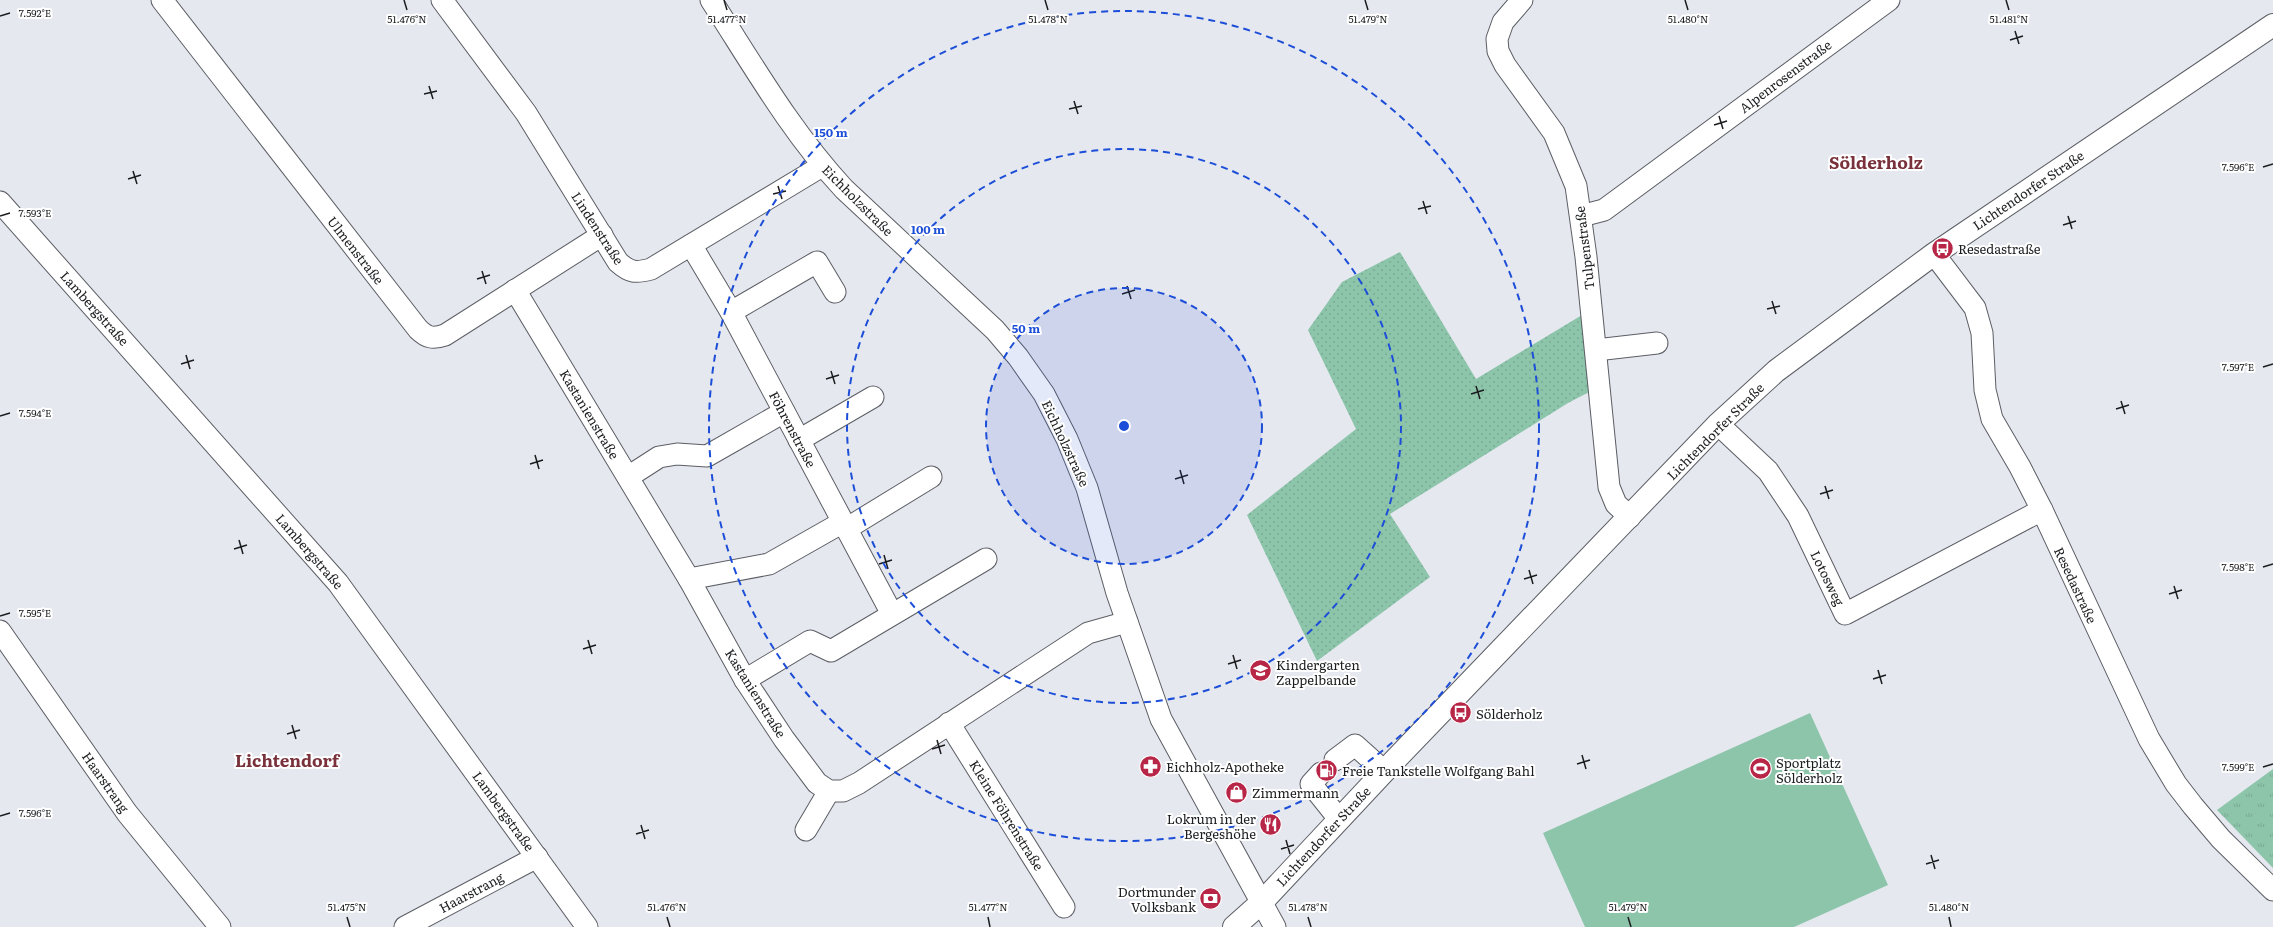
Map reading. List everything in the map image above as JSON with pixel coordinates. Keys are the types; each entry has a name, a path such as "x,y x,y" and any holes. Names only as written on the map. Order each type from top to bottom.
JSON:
{"main road":[{"name":"Lichtendorfer Straße","path":"1234,927 1262,902 1384,771 1718,424 1776,370 1829,329 1934,254 2273,25"}],"street":[{"name":"Ulmenstraße","path":"162,0 418,329 426,337 435,338 445,335 602,236"},
{"name":"Lindenstraße","path":"442,0 526,113 618,262 627,271 637,273 651,269 822,166"},
{"name":"Eichholzstraße","path":"711,0 795,131 822,166 844,189 995,330 1018,357 1044,394 1067,439 1088,488 1127,622 1161,719 1275,927"},
{"name":"Tulpenstraße","path":"1522,0 1503,22 1497,39 1498,51 1505,65 1559,143 1576,186 1581,216 1596,350 1609,488 1616,504 1630,517"},
{"name":"Alpenrosenstraße","path":"1581,216 1604,210 1888,0"},
{"name":"Lambergstraße","path":"0,202 338,583 587,927"},
{"name":"Föhrenstraße","path":"691,245 731,312 892,614"},
{"name":"Resedastraße","path":"1934,254 1975,308 1982,333 1985,390 1992,418 2020,467 2042,510 2154,749 2193,806 2221,839 2273,890"},
{"path":"731,312 817,262 834,292"},
{"name":"Kastanienstraße","path":"515,290 689,579 745,680 784,739 818,784 829,791"},
{"path":"1596,350 1657,343"},
{"path":"798,440 873,397"},
{"path":"628,477 659,458 677,454 707,456 784,412"},
{"name":"Lotosweg","path":"1718,424 1768,472 1794,509 1845,614 2042,510"},
{"path":"689,579 769,564 844,526 931,477"},
{"path":"745,680 810,641 831,651 986,559"},
{"path":"806,830 829,791 843,791 859,783 1088,633 1127,622"},
{"name":"Haarstrang","path":"0,631 127,813 220,927"},
{"name":"Kleine Föhrenstraße","path":"949,724 1064,907"},
{"path":"1339,819 1311,784 1328,766 1355,745 1384,771"},
{"name":"Haarstrang","path":"405,927 537,857"}],"green space":[{"path":"1400,252 1476,379 1587,312 1593,390 1568,403 1390,514 1430,577 1317,661 1247,515 1356,429 1308,330 1342,282"},
{"name":"Sportplatz Sölderholz","path":"1810,713 1888,885 1794,927 1585,927 1543,833"},
{"path":"2273,769 2273,868 2217,810"}],"place":[{"name":"Resedastraße","path":"1943,248"},
{"name":"Kindergarten Zappelbande","path":"1261,671"},
{"name":"Sölderholz","path":"1460,713"},
{"name":"Eichholz-Apotheke","path":"1150,766"},
{"name":"Sportplatz Sölderholz","path":"1761,769"},
{"name":"Freie Tankstelle Wolfgang Bahl","path":"1326,770"},
{"name":"Zimmermann","path":"1236,792"},
{"name":"Lokrum in der Bergeshöhe","path":"1271,825"},
{"name":"Dortmunder Volksbank","path":"1211,898"}],"district":[{"name":"Sölderholz","path":"1876,161"},
{"name":"Lichtendorf","path":"287,759"}]}
